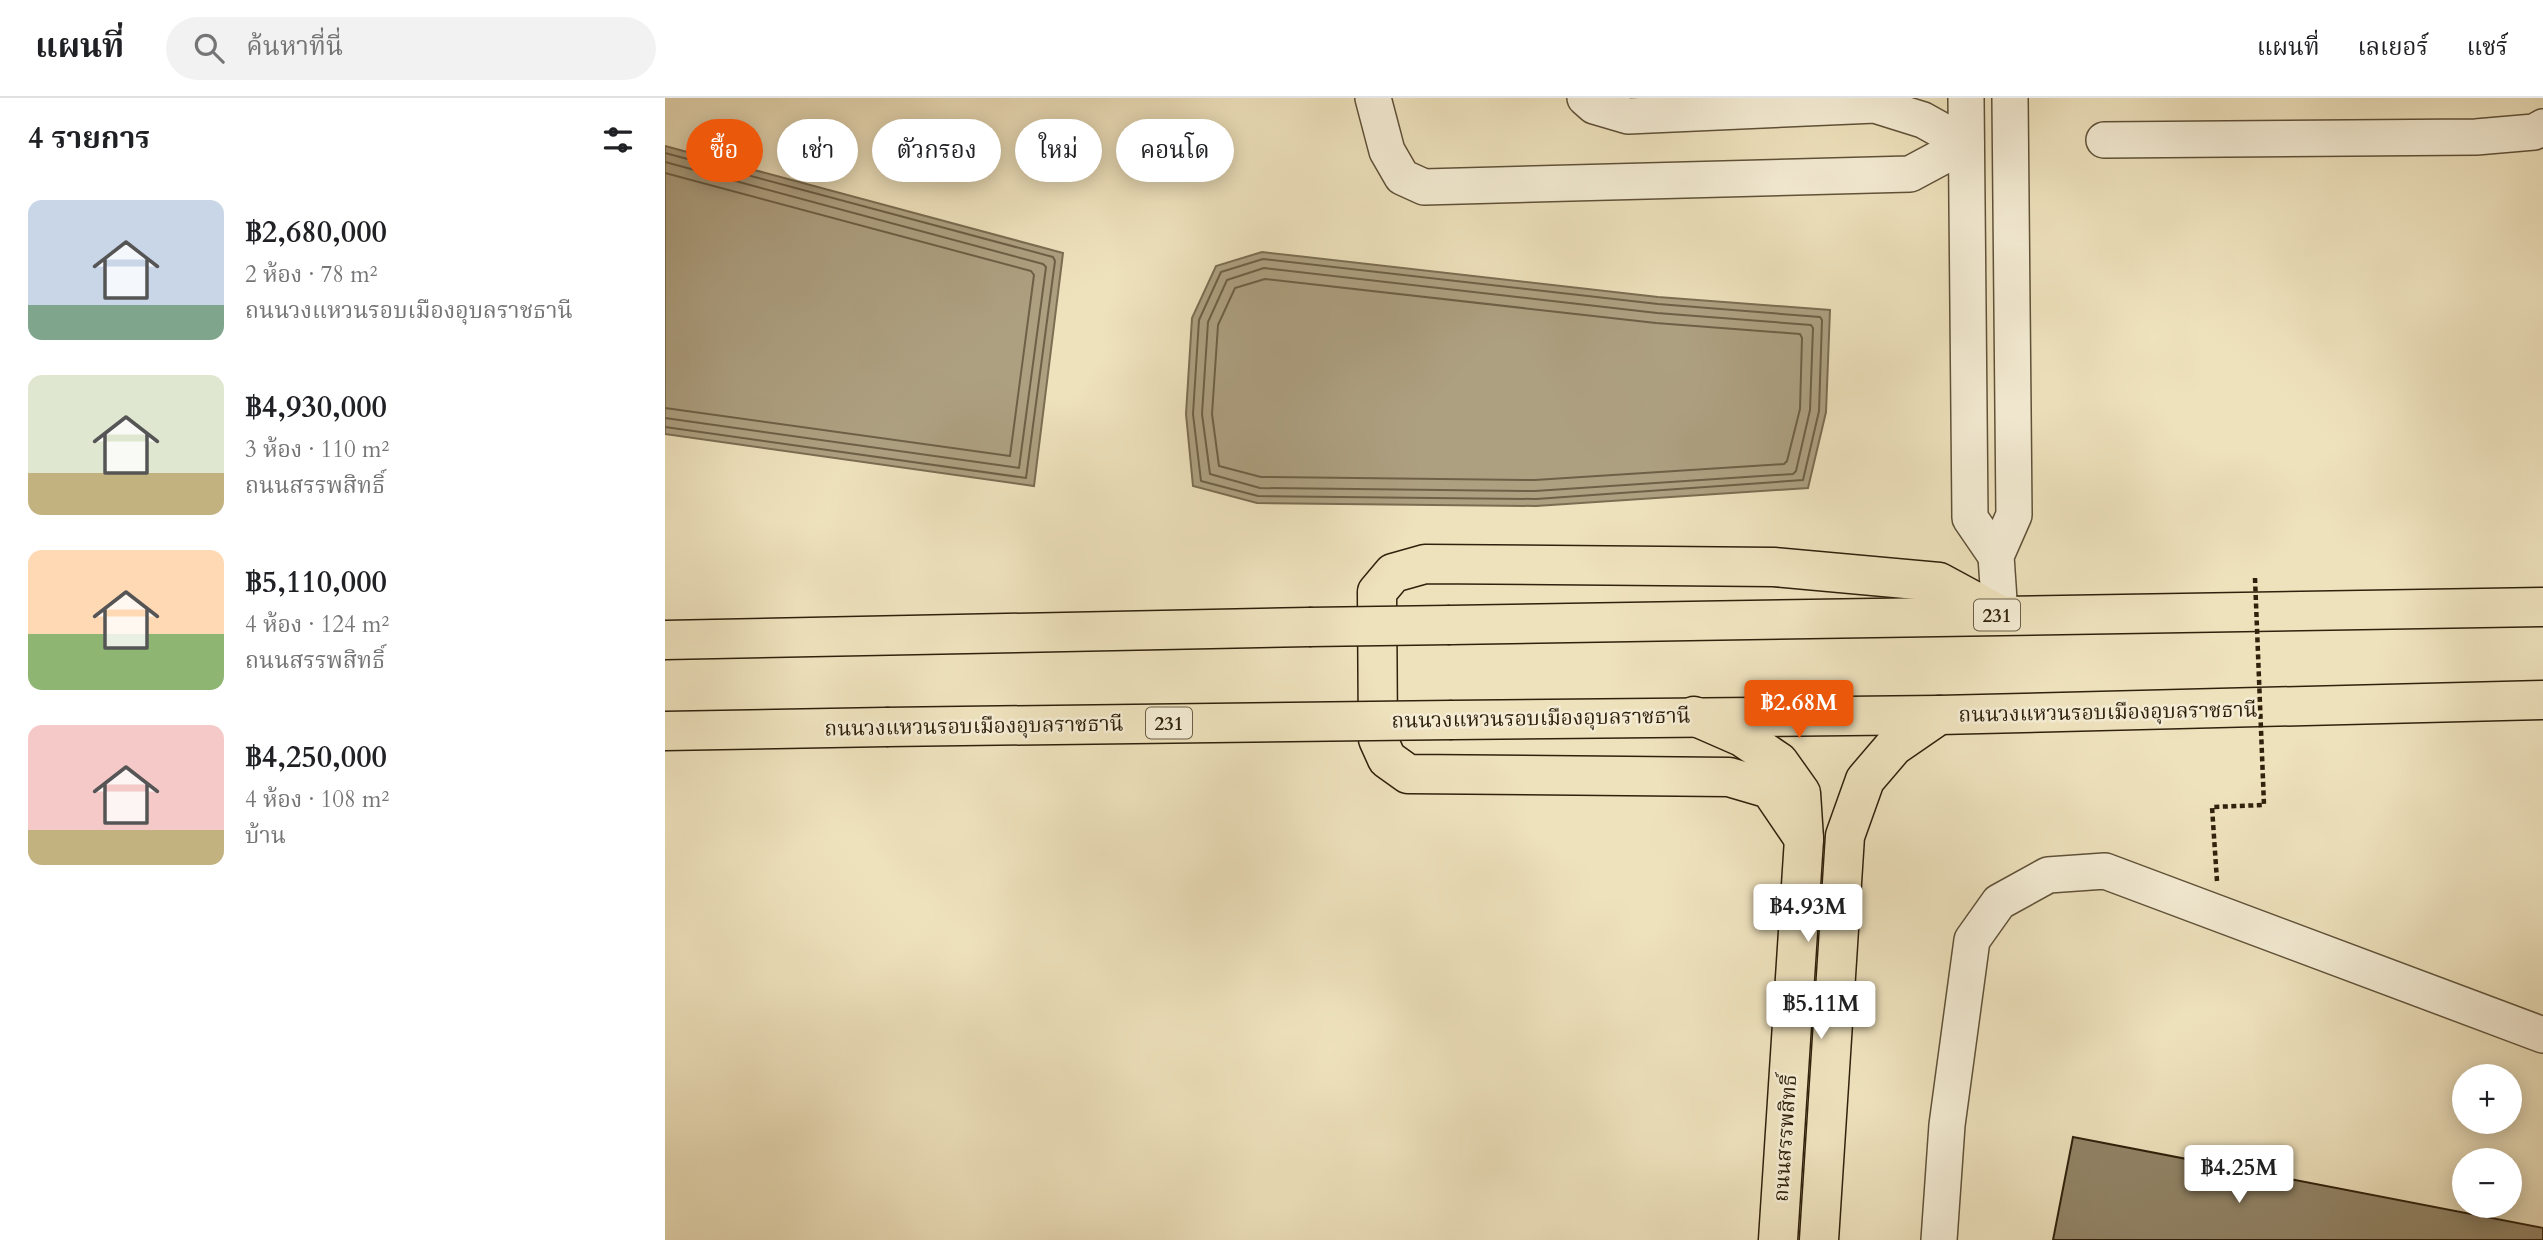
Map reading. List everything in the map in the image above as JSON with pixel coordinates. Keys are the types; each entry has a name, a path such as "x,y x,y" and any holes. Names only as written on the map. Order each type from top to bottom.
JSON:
{"main road":[{"path":"1804,839 1770,789 1729,777 1408,774 1387,759 1378,739 1377,592 1393,573 1425,564 1774,567 1939,582 2000,615"},
{"name":"231","path":"665,640 2543,607"},
{"name":"ถนนวงแหวนรอบเมืองอุบลราชธานี","path":"665,731 1939,715 2543,700"},
{"name":"ถนนสรรพสิทธิ์","path":"1819,1240 1845,836 1865,780 1894,746 1939,715"},
{"name":"ถนนสรรพสิทธิ์","path":"1694,716 1742,737 1779,762 1801,793 1804,839 1778,1240"}],"lane":[{"path":"1373,98 1387,151 1402,177 1425,187 1910,174 1966,144"},
{"path":"1585,98 1594,106 1627,116 1882,102 1923,120 1966,144"},
{"path":"1966,98 1970,518 1997,556"},
{"path":"2000,615 1997,556 2014,514 2010,98"},
{"path":"2104,140 2476,137 2534,132 2543,127"},
{"path":"1939,1240 1947,1125 1972,940 1999,902 2048,875 2105,871 2219,916 2543,1035"}],"path":[{"path":"2212,807 2264,805 2255,578"}],"water":[{"path":"665,146 686,152 686,182 763,182 763,172 777,176 777,182 799,182 1063,253 1034,486 665,434"},
{"path":"1262,252 1658,297 1830,310 1826,412 1808,488 1536,506 1257,503 1193,486 1186,414 1192,318 1216,266"}],"building":[{"path":"2073,1137 2452,1210 2452,1218 2491,1218 2543,1228 2543,1240 2053,1240"}]}
